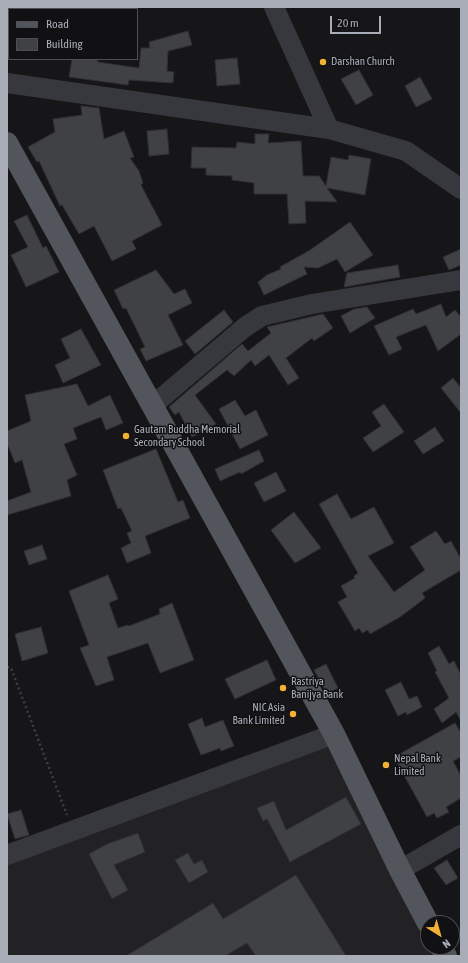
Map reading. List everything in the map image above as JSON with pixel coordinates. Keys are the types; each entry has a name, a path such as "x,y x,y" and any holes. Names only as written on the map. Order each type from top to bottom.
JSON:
{"main road":[{"path":"7,143 59,234 152,406 334,734 400,870 424,915"}],"street":[{"path":"274,7 329,129"},
{"path":"7,83 329,129 406,151 461,189"},
{"path":"152,406 246,326 262,316 312,304 461,280"},
{"path":"7,855 334,734"},
{"path":"400,870 461,835"}],"path":[{"path":"7,667 11,668 73,830"}],"shaded area":[{"path":"334,734 424,915 420,915 420,955 446,956 7,956 7,855"}],"building":[{"path":"188,31 192,45 168,51 167,71 174,72 173,83 129,80 128,85 69,77 72,60 98,60 98,62 139,68 141,48 150,48 149,42"},
{"path":"237,58 240,84 217,86 215,60"},
{"path":"359,70 373,95 356,105 341,79"},
{"path":"420,77 432,99 416,107 405,86"},
{"path":"81,106 99,108 104,139 124,131 134,157 130,158 139,171 143,183 141,185 162,225 132,241 136,249 112,261 94,226 79,234 62,205 60,206 39,161 37,162 28,147 55,132 53,119 82,115"},
{"path":"167,129 169,154 149,156 147,131"},
{"path":"255,134 269,134 268,143 301,141 303,176 319,176 326,186 331,157 348,160 349,155 371,159 365,195 327,188 337,202 305,201 306,223 289,224 287,194 254,194 254,183 232,180 232,176 206,175 206,168 191,168 192,147 236,148 237,142 255,144"},
{"path":"27,215 43,248 46,246 59,272 26,287 11,255 28,247 14,221"},
{"path":"350,222 373,255 345,272 337,259 318,268 304,267 307,274 264,295 258,282 267,275 281,269 280,267 310,250"},
{"path":"461,249 461,265 449,270 443,257"},
{"path":"398,265 400,277 344,287 347,273"},
{"path":"156,270 174,294 185,289 192,303 168,315 183,345 146,361 140,349 145,347 126,308 123,309 114,290"},
{"path":"441,304 446,317 455,310 461,317 461,334 438,351 426,325 396,337 402,349 389,355 374,326 413,309 416,314"},
{"path":"367,307 375,318 350,333 341,316 354,309"},
{"path":"224,310 233,322 195,354 185,341"},
{"path":"323,314 333,328 314,341 312,338 286,358 299,378 288,385 269,355 255,366 251,360 234,376 227,370 195,395 216,424 192,437 179,412 175,415 169,407 242,344 248,351 271,333 267,327"},
{"path":"81,329 101,365 63,383 55,365 70,358 61,339"},
{"path":"453,378 461,388 461,413 441,388"},
{"path":"77,384 88,406 110,395 123,423 106,430 101,417 73,428 77,439 64,444 77,475 67,480 71,496 7,515 7,501 31,492 22,460 15,463 7,443 7,431 31,421 25,395"},
{"path":"235,400 245,416 256,410 268,435 240,449 219,409"},
{"path":"384,404 404,432 373,452 363,438 381,426 372,412"},
{"path":"435,427 444,441 423,454 414,441"},
{"path":"156,449 178,502 183,500 190,518 145,536 151,553 127,563 121,548 131,543 127,533 132,531 121,508 118,509 103,470"},
{"path":"259,450 264,461 241,474 240,472 220,481 215,469"},
{"path":"276,472 286,491 264,502 254,483"},
{"path":"337,494 351,519 374,507 394,543 368,556 394,592 425,570 410,547 436,531 445,544 451,541 461,559 461,570 422,593 425,597 424,599 400,617 370,634 368,630 362,633 359,628 355,631 338,602 347,597 341,586 355,578 354,576 358,573 319,504"},
{"path":"294,512 321,548 295,563 271,530"},
{"path":"42,545 47,559 29,565 24,551"},
{"path":"108,575 118,599 109,603 118,628 129,626 160,614 159,609 172,603 194,660 160,673 148,643 107,657 114,680 96,686 80,648 89,645 69,591"},
{"path":"41,627 48,653 22,661 15,634"},
{"path":"439,646 449,664 454,661 461,675 461,721 456,712 442,723 434,709 449,698 435,672 437,671 428,653"},
{"path":"267,660 276,680 235,699 225,679"},
{"path":"326,664 338,688 327,694 314,670"},
{"path":"401,682 409,699 417,696 422,707 407,715 406,712 398,716 385,690"},
{"path":"202,718 205,727 223,720 234,746 221,751 220,748 201,755 188,724"},
{"path":"455,723 461,733 461,757 453,761 461,776 461,798 446,807 449,812 437,818 434,813 427,817 394,757"},
{"path":"346,797 361,824 290,862 267,819 263,821 257,808 274,801 286,830"},
{"path":"21,810 29,835 15,839 7,814"},
{"path":"138,833 145,852 114,865 128,890 112,899 89,854 107,844"},
{"path":"188,853 194,864 202,860 208,872 189,883 175,860"},
{"path":"447,860 458,878 446,885 434,868"},
{"path":"296,875 346,956 256,956 247,943 225,956 126,956 213,903 223,919"}],"place":[{"name":"Darshan Church","path":"323,62"},
{"name":"Gautam Buddha Memorial Secondary School","path":"126,436"},
{"name":"Rastriya Banijya Bank","path":"283,688"},
{"name":"NIC Asia Bank Limited","path":"293,714"},
{"name":"Nepal Bank Limited","path":"386,765"}]}
